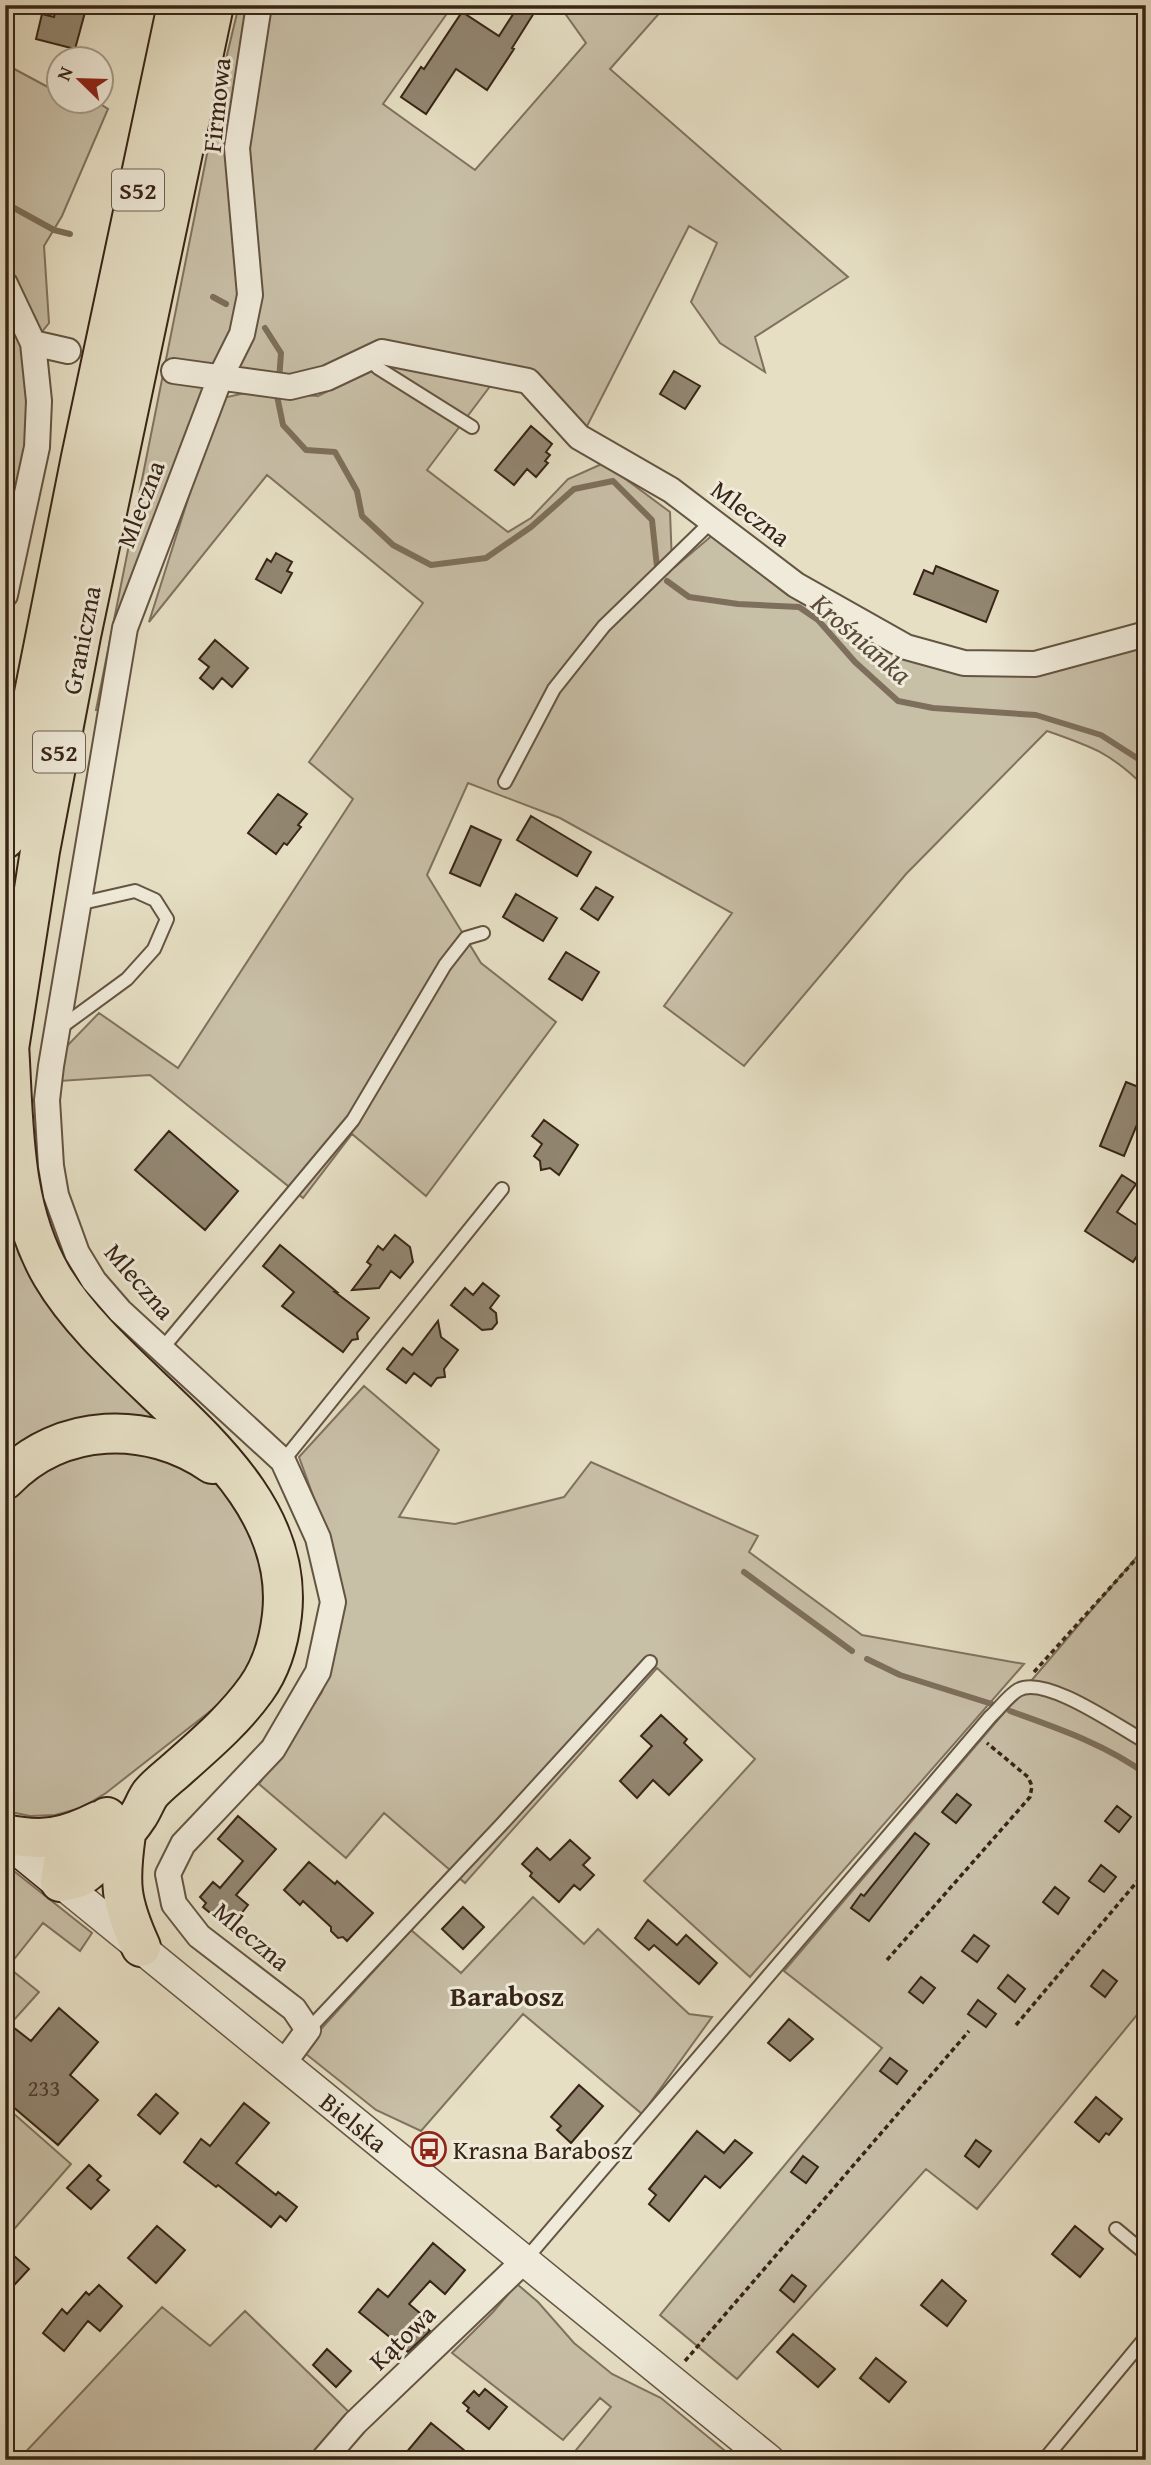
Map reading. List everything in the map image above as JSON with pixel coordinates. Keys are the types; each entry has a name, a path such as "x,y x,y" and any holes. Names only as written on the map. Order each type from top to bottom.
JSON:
{"highway":[{"name":"Graniczna","path":"5,839 98,374 177,5"},
{"name":"Graniczna","path":"214,5 66,715 40,851 7,1057 17,1173 38,1247 52,1276 86,1324 189,1425 249,1495"},
{"path":"5,1480 28,1459 49,1447 88,1435 130,1433 178,1445 228,1475 249,1495 268,1526 280,1562 284,1603 277,1646 257,1688 239,1709 149,1795 142,1811 117,1826 60,1837 29,1839 5,1835"},
{"path":"60,1882 79,1877 117,1826"},
{"path":"117,1826 122,1897 141,1947"}],"main road":[{"name":"Bielska","path":"5,1835 60,1882"}],"street":[{"name":"Firmowa","path":"220,378 242,334 250,295 237,148 259,5"},
{"path":"5,284 33,343 39,401 37,447 5,595"},
{"path":"33,343 68,351"},
{"name":"Mleczna","path":"174,371 290,387 327,378 382,352 528,381 579,436 671,490 796,585 906,647 964,663 1035,664 1146,634"},
{"name":"Mleczna","path":"220,378 125,628 57,1030 47,1100 48,1142 56,1195 77,1253 94,1281 120,1311 283,1461 318,1538 333,1602 317,1672 273,1749 183,1844 168,1874 174,1904 199,1936 294,2009 308,2030"},
{"name":"Bielska","path":"60,1882 769,2460"},
{"path":"283,2064 308,2030"},
{"name":"Kątowa","path":"323,2460 355,2423 525,2260"}],"lane":[{"path":"369,358 378,368 472,427"},
{"path":"505,782 554,689 604,626 712,522"},
{"path":"57,1030 127,979 154,949 167,919 155,900 135,891 78,904"},
{"path":"161,1350 353,1121 445,965 466,938 484,933"},
{"path":"283,1461 502,1189"},
{"path":"308,2030 650,1662"},
{"path":"525,2260 976,1734 1018,1689 1038,1687 1065,1696 1146,1742"},
{"path":"1116,2230 1146,2254"},
{"path":"1044,2460 1146,2337"}],"path":[{"path":"1018,1689 1146,1548"},
{"path":"887,1961 1030,1797 1032,1786 1028,1777 976,1734"},
{"path":"1016,2025 1146,1871"},
{"path":"670,2379 969,2031"}],"shaded area":[{"path":"239,5 246,5 233,151 246,294 107,710 96,710 226,59"},
{"path":"262,5 453,5 383,104 475,170 586,43 559,5 662,5 664,8 610,69 848,277 755,337 765,372 720,343 691,302 717,243 689,226 583,434 530,375 384,347 290,382 227,374 247,336 241,150"},
{"path":"5,64 46,86 46,116 105,116 62,216 44,246 49,323 29,348 30,421 5,548"},
{"path":"388,362 494,381 427,470 508,532 531,518 568,479 604,463 670,512 672,564 675,567 715,533 947,666 1146,640 1146,788 1101,752 1047,731 906,874 744,1066 664,1006 732,913 560,818 468,783 427,875 481,963 556,1022 426,1196 352,1134 303,1198 150,1075 60,1081 66,1047 99,1013 178,1068 353,799 309,762 423,603 267,475 149,622 206,442 223,398 249,392 318,396"},
{"path":"8,1205 181,1432 5,1461 5,1231"},
{"path":"364,1386 439,1450 399,1517 455,1524 564,1497 591,1462 758,1536 749,1552 862,1635 1024,1664 750,1977 644,1881 755,1759 657,1668 465,1883 384,1813 346,1858 259,1784 322,1692 343,1603 323,1523 299,1457"},
{"path":"131,1446 207,1475 240,1509 262,1552 268,1600 255,1656 227,1698 106,1793 81,1808 55,1815 30,1816 6,1811 5,1503 22,1481 55,1458"},
{"path":"1146,1546 1146,2004 977,2209 926,2169 737,2379 660,2315 882,2048 784,1971"},
{"path":"5,1864 92,1933 80,1951 43,1923 8,1967 39,1992 5,2030"},
{"path":"533,1897 584,1944 598,1929 689,2014 712,2017 642,2114 523,2014 421,2131 376,2110 306,2054 312,2039 411,1930 461,1973"},
{"path":"5,2106 71,2164 9,2235 5,2232"},
{"path":"517,2284 538,2302 574,2343 612,2374 661,2398 736,2460 588,2460 576,2450 611,2407 600,2398 563,2440 452,2353"},
{"path":"162,2307 210,2346 245,2311 349,2412 306,2460 18,2460"}],"building":[{"path":"57,5 87,5 76,46 63,46 36,39 42,14 54,17"},
{"path":"519,5 539,5 487,90 456,69 426,114 401,97 421,67 424,69 462,12 499,36"},
{"path":"674,371 700,386 685,409 660,394"},
{"path":"531,426 552,444 546,452 550,455 545,461 548,463 536,477 527,469 514,485 495,470"},
{"path":"276,553 292,562 287,571 292,573 281,593 256,579 267,559 271,562"},
{"path":"936,566 998,591 986,622 914,594 924,570 933,574"},
{"path":"215,640 248,668 232,687 222,678 213,689 200,678 209,667 199,659"},
{"path":"278,794 307,814 298,825 301,827 276,854 248,833"},
{"path":"531,816 591,852 577,876 517,840"},
{"path":"471,826 501,840 480,886 450,873"},
{"path":"596,887 613,897 598,920 581,909"},
{"path":"516,894 557,918 543,941 503,917"},
{"path":"566,952 599,972 582,1000 549,979"},
{"path":"1126,1082 1146,1090 1146,1103 1124,1156 1100,1146"},
{"path":"544,1120 578,1145 559,1175 550,1168 541,1170 540,1161 534,1156 542,1144 532,1136"},
{"path":"169,1131 238,1191 205,1230 135,1170"},
{"path":"1122,1175 1136,1184 1117,1212 1146,1231 1146,1242 1133,1262 1085,1231"},
{"path":"395,1235 410,1247 413,1262 400,1278 391,1271 379,1288 352,1290 371,1265 367,1262 378,1246 383,1250"},
{"path":"280,1245 369,1318 357,1333 358,1339 352,1340 343,1352 282,1306 294,1292 263,1266"},
{"path":"483,1283 499,1296 490,1308 496,1313 497,1323 492,1329 482,1330 451,1305 465,1288 473,1295"},
{"path":"438,1321 441,1337 458,1350 444,1369 445,1377 437,1378 431,1386 414,1373 406,1383 387,1369 403,1348 412,1355"},
{"path":"661,1715 687,1739 684,1743 702,1760 669,1795 653,1780 637,1798 620,1781 652,1746 641,1736"},
{"path":"957,1794 971,1805 956,1823 942,1812"},
{"path":"1117,1806 1131,1817 1119,1832 1105,1821"},
{"path":"238,1816 276,1849 236,1895 248,1905 237,1919 234,1917 226,1926 203,1907 206,1903 200,1897 213,1882 220,1888 243,1861 218,1839"},
{"path":"915,1833 929,1844 869,1921 851,1908"},
{"path":"570,1840 590,1858 583,1865 594,1875 580,1890 574,1885 559,1902 530,1876 532,1873 522,1864 537,1848 550,1860"},
{"path":"309,1862 335,1884 337,1881 373,1913 347,1941 343,1937 338,1938 331,1931 331,1927 303,1901 300,1905 284,1890"},
{"path":"1101,1865 1116,1877 1104,1892 1089,1881"},
{"path":"1055,1887 1069,1898 1058,1914 1043,1902"},
{"path":"463,1907 484,1927 463,1949 442,1929"},
{"path":"648,1920 677,1945 686,1935 717,1963 699,1984 654,1945 649,1950 635,1938"},
{"path":"974,1935 989,1946 977,1962 962,1951"},
{"path":"1103,1970 1117,1981 1105,1997 1091,1986"},
{"path":"1008,1975 1025,1989 1015,2002 998,1988"},
{"path":"921,1977 935,1988 923,2003 909,1992"},
{"path":"978,2000 996,2014 986,2027 968,2014"},
{"path":"59,2008 98,2042 70,2075 98,2100 58,2145 5,2100 5,2036 13,2027 31,2041"},
{"path":"789,2019 813,2039 790,2061 768,2043"},
{"path":"890,2058 907,2071 897,2084 880,2071"},
{"path":"579,2085 603,2106 571,2143 557,2130 561,2126 551,2117"},
{"path":"156,2094 178,2113 160,2134 138,2115"},
{"path":"1096,2097 1122,2119 1109,2135 1106,2133 1099,2142 1075,2122"},
{"path":"244,2103 269,2123 236,2163 276,2195 278,2192 297,2207 286,2221 280,2216 271,2227 184,2162 201,2139 210,2146"},
{"path":"697,2131 724,2153 735,2140 752,2153 720,2188 705,2176 669,2221 649,2204 656,2195 649,2189"},
{"path":"976,2140 991,2151 979,2167 965,2156"},
{"path":"803,2156 818,2167 806,2183 791,2172"},
{"path":"89,2165 101,2176 97,2180 109,2190 91,2209 67,2188"},
{"path":"157,2226 185,2250 156,2283 128,2258"},
{"path":"1075,2226 1103,2249 1080,2277 1052,2254"},
{"path":"433,2243 465,2270 445,2294 430,2281 409,2304 427,2319 423,2324 430,2331 408,2352 359,2312 378,2289 388,2297"},
{"path":"5,2248 29,2269 5,2295"},
{"path":"792,2275 806,2286 794,2302 780,2290"},
{"path":"942,2280 966,2301 947,2326 921,2305"},
{"path":"99,2285 122,2306 100,2331 88,2321 64,2351 43,2333 62,2309 67,2314 86,2292 89,2295"},
{"path":"793,2334 835,2369 818,2387 777,2352"},
{"path":"327,2349 351,2371 336,2387 313,2365"},
{"path":"876,2358 906,2382 889,2402 860,2378"},
{"path":"485,2389 507,2407 489,2429 467,2411 469,2408 463,2403 474,2391 479,2396"},
{"path":"431,2423 476,2460 400,2460"}],"waterway":[{"name":"Krośnianka","path":"5,203 54,230 70,234"},
{"name":"Krośnianka","path":"213,297 226,304"},
{"name":"Krośnianka","path":"265,328 281,353 279,381"},
{"name":"Krośnianka","path":"276,391 283,425 306,450 335,452 357,491 362,516 393,545 431,565 486,558 531,527 574,489 613,481 652,520 657,567"},
{"name":"Krośnianka","path":"667,581 689,597 738,604 799,607 818,620 855,662 898,701 933,708 1036,715 1101,735 1140,760 1146,770"},
{"path":"744,1572 852,1651"},
{"path":"867,1659 900,1675 992,1704"},
{"path":"1010,1711 1097,1745 1146,1774"}],"place":[{"name":"Krasna Barabosz","path":"429,2149"}],"district":[{"name":"Barabosz","path":"507,1995"}]}
